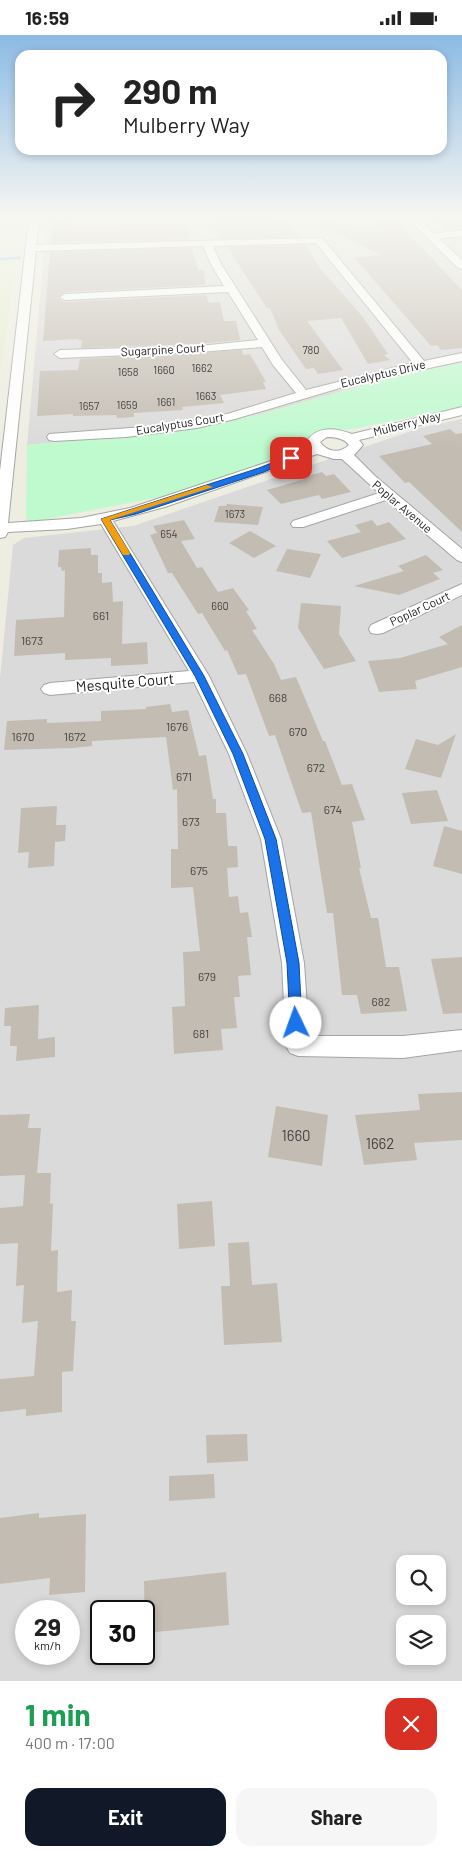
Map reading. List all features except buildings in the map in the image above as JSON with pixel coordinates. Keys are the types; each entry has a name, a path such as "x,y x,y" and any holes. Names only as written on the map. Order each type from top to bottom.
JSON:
{"street":[{"path":"25,296 0,531 105,519 262,470 317,450"},
{"path":"65,297 90,296"},
{"path":"236,296 286,374 304,395"},
{"path":"365,296 421,365"},
{"name":"Sugarpine Court","path":"60,355 199,349 265,343"},
{"name":"Eucalyptus Drive","path":"304,395 421,365 462,357"},
{"name":"Eucalyptus Court","path":"54,437 130,432 198,424 304,395"},
{"name":"Mulberry Way","path":"351,438 462,411"},
{"path":"325,433 336,433 351,438 356,445 354,449 345,454 325,454 317,450 313,442 316,437 325,433"},
{"name":"Poplar Avenue","path":"345,454 388,495 462,557"},
{"path":"298,524 388,495"},
{"path":"105,519 200,676 238,754 271,839 293,963 298,1046 403,1047 462,1040"},
{"name":"Poplar Court","path":"377,629 462,589"},
{"name":"Mesquite Court","path":"50,689 200,676"}],"shaded area":[{"path":"40,296 462,296 462,363 397,376 265,413 177,431 27,445"},
{"path":"462,419 462,1681 0,1681 0,678 13,545 24,538 133,526 420,428"}],"green space":[{"path":"0,296 11,296 0,373"},
{"path":"462,363 462,407 347,430 315,434 305,444 249,469 175,494 26,523 27,445 177,431 265,413 397,376"}],"slow traffic":[{"path":"126,553 105,519 210,487"}],"route":[{"path":"291,458 262,470 133,512 105,519 200,676 238,754 271,839 293,963 296,1023"}]}
